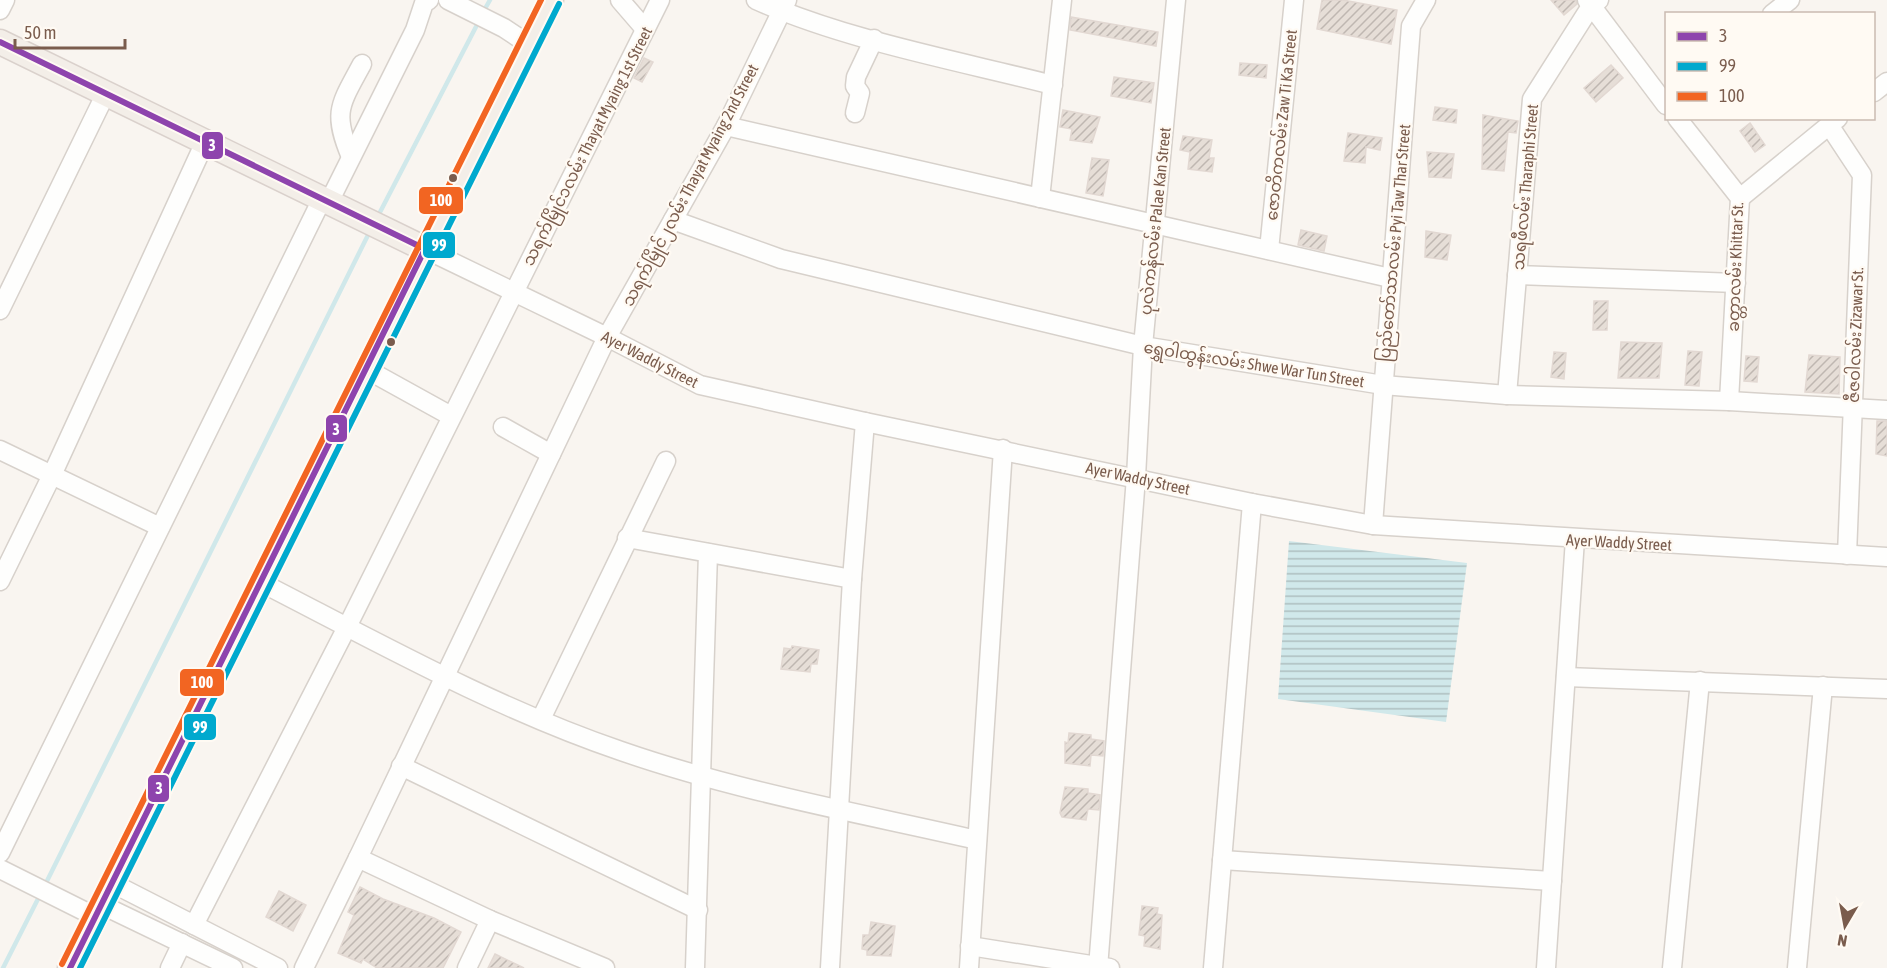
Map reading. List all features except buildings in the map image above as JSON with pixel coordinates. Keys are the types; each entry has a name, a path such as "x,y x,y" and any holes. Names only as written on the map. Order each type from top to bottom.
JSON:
{"main road":[{"path":"70,968 425,249 551,0"},
{"path":"0,42 425,249"}],"street":[{"path":"0,10 5,0"},
{"path":"0,853 160,527 415,30 424,3 429,0"},
{"path":"620,0 645,29"},
{"name":"သရက်မြိုင်၁လမ်း Thayat Myaing 1st Street","path":"194,925 347,627 660,0"},
{"path":"756,0 784,6 874,39 1053,85"},
{"path":"1040,198 1062,0"},
{"name":"ပုလဲကန်လမ်း Palae Kan Street","path":"1102,967 1143,345 1176,0"},
{"name":"ဇောတိကလမ်း Zaw Ti Ka Street","path":"1269,250 1294,0"},
{"name":"ပြည်တော်သာလမ်း Pyi Taw Thar Street","path":"1373,525 1390,278 1412,26 1426,0"},
{"path":"1775,12 1790,0"},
{"path":"454,2 504,28 528,44"},
{"path":"1592,2 1665,99"},
{"name":"သရဖီလမ်း Tharaphi Street","path":"1507,395 1532,99 1592,2"},
{"name":"သရက်မြိုင်၂လမ်း Thayat Myaing 2nd Street","path":"304,968 607,337 726,126 784,6"},
{"path":"855,113 860,93 855,86 856,77 874,39"},
{"path":"351,157 339,124 345,97 362,64"},
{"path":"1875,91 1887,82"},
{"path":"0,310 106,93"},
{"name":"ခတ္တာလမ်း Khittar St.","path":"1679,120 1740,198 1729,401"},
{"path":"1740,198 1833,122"},
{"name":"ဇီဇဝါလမ်း Zizawar St.","path":"1833,122 1862,175 1847,555"},
{"path":"726,126 1390,278"},
{"path":"0,581 52,475 205,142"},
{"name":"ရွှေဝါထွန်းလမ်း Shwe War Tun Street","path":"673,220 781,259 1143,345 1383,385 1507,395 1729,401 1887,410"},
{"name":"Ayer Waddy Street","path":"425,249 700,385 865,422 1003,449 1252,503 1373,525 1887,557"},
{"path":"1517,275 1736,283"},
{"path":"366,369 451,416"},
{"path":"830,968 852,579 865,422"},
{"path":"503,427 551,454"},
{"path":"969,968 1003,449"},
{"path":"0,450 160,527"},
{"path":"541,719 666,460"},
{"path":"1213,968 1252,503"},
{"path":"627,538 852,579"},
{"path":"1546,968 1575,539"},
{"path":"695,968 708,553"},
{"path":"260,582 445,675 541,719 622,752 702,775 977,840"},
{"path":"1566,676 1887,689"},
{"path":"1672,968 1700,681"},
{"path":"1797,968 1823,686"},
{"path":"401,766 698,910"},
{"path":"358,858 490,921 605,968"},
{"path":"1222,860 1552,881"},
{"path":"0,869 51,895 102,901 194,925 278,968"},
{"path":"102,901 232,968"},
{"path":"467,968 490,921"},
{"path":"170,968 182,943"},
{"path":"970,946 1102,967"}],"water":[{"path":"1289,541 1467,563 1446,722 1278,699"}],"waterway":[{"path":"482,14 490,0"},
{"path":"378,216 479,21"},
{"path":"45,885 371,229"},
{"path":"3,968 41,893"}],"transit line":[{"name":"100","path":"62,964 541,0"},
{"name":"99","path":"80,968 559,4"},
{"name":"3","path":"0,42 425,249"},
{"name":"3","path":"70,968 425,249"}]}
